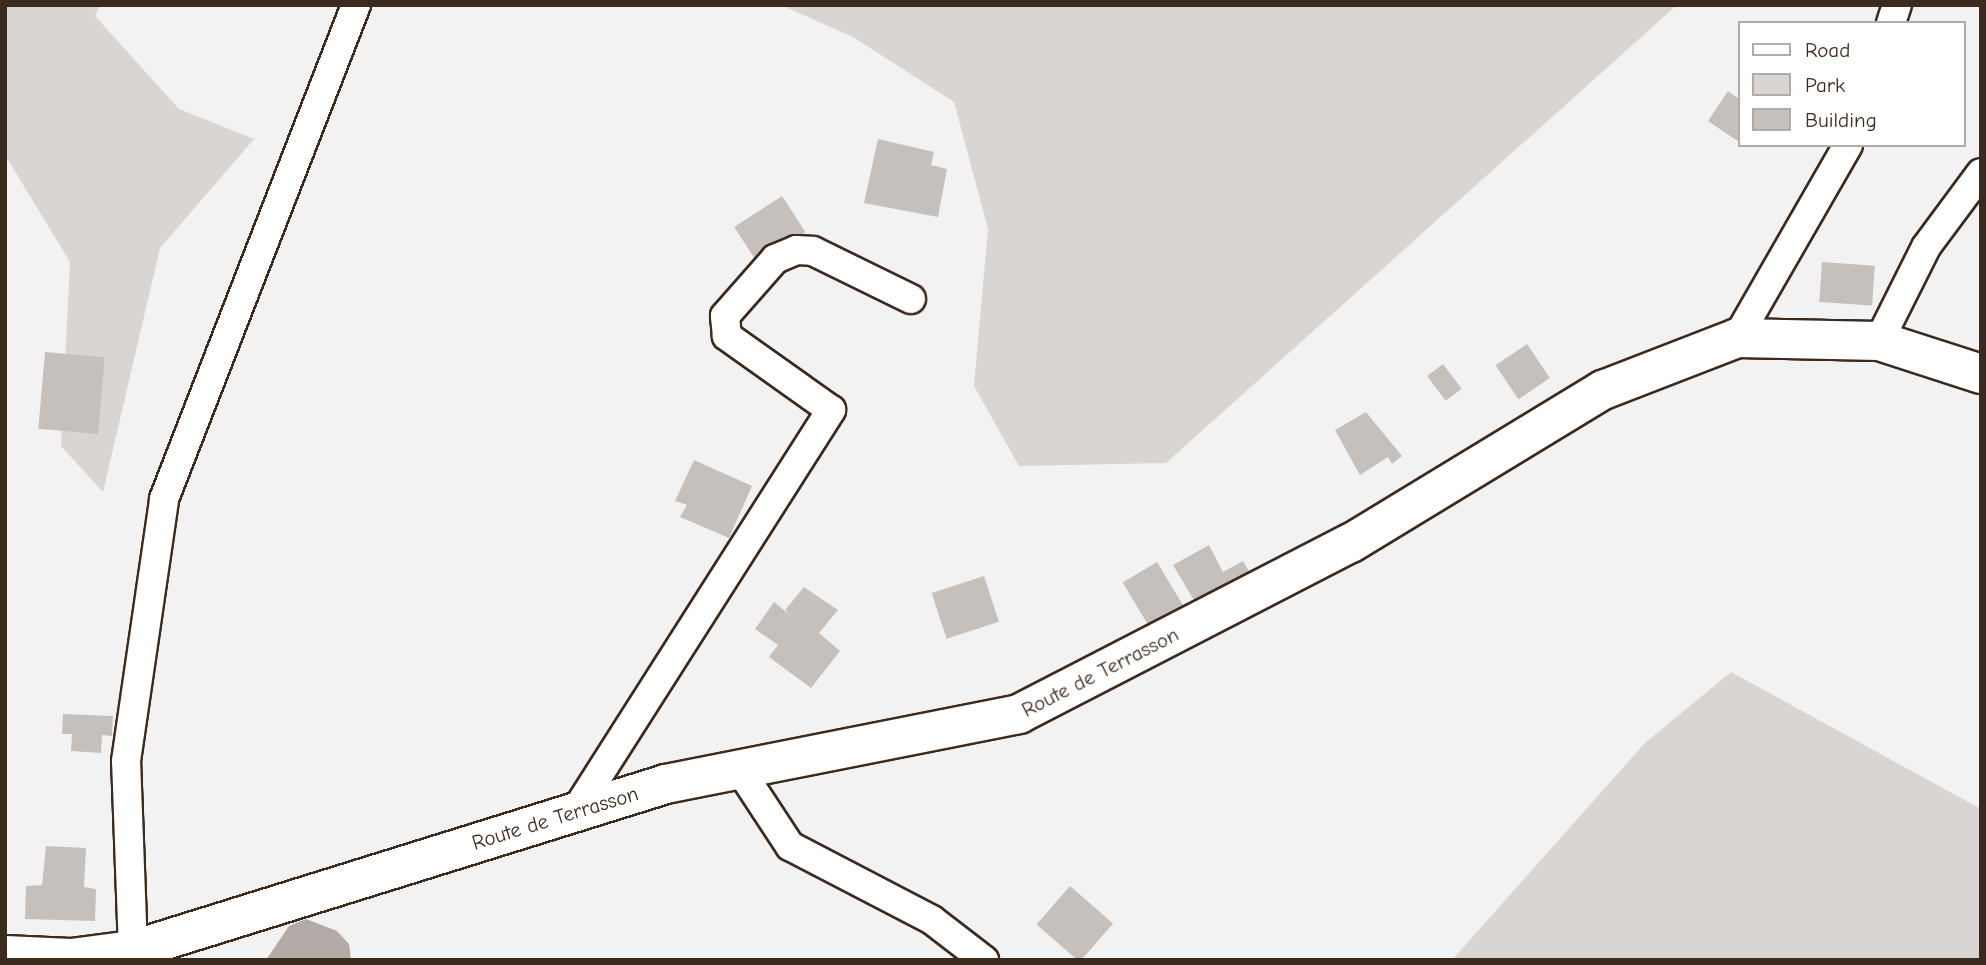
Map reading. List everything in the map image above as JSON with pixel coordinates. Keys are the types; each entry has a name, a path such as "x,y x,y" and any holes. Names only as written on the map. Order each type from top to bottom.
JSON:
{"street":[{"path":"133,950 125,761 164,499 356,5"},
{"path":"1737,338 1847,147"},
{"path":"1879,341 1926,247 1981,173"},
{"path":"575,812 831,410 727,336 725,316 775,258 800,250 911,299"},
{"name":"Route de Terrasson","path":"5,955 71,958 133,950 575,812 740,770 1019,714 1351,543 1603,390 1737,338 1879,341 1981,373"},
{"path":"740,770 790,846 932,920 984,960"}],"green space":[{"path":"5,5 100,5 95,16 179,109 254,139 160,248 103,492 61,446 70,262 5,155"},
{"path":"781,5 1677,5 1166,463 1019,466 974,386 988,229 954,102 853,37"},
{"path":"1731,672 1981,809 1981,960 1452,960 1645,743"}],"shaded area":[{"path":"306,919 337,931 349,944 351,960 266,960 289,926"}],"building":[{"path":"1728,91 1738,98 1738,141 1708,121"},
{"path":"878,139 934,152 931,165 947,169 938,217 864,203"},
{"path":"782,196 805,232 758,263 734,227"},
{"path":"1822,262 1875,266 1872,306 1819,302"},
{"path":"1527,344 1550,378 1518,399 1495,365"},
{"path":"45,352 105,357 98,434 38,429"},
{"path":"1443,364 1462,389 1446,401 1427,376"},
{"path":"1366,412 1402,456 1392,464 1388,457 1360,475 1335,430"},
{"path":"694,460 752,486 729,538 680,517 687,505 675,501"},
{"path":"1209,545 1223,572 1243,561 1252,576 1198,607 1173,565"},
{"path":"1157,562 1184,607 1149,627 1123,583"},
{"path":"984,576 999,622 947,639 932,593"},
{"path":"804,587 838,610 819,633 840,651 811,688 769,657 778,645 755,629 774,602 791,616 785,610"},
{"path":"63,714 113,716 112,736 102,735 101,753 71,751 72,734 62,734"},
{"path":"46,846 86,848 84,887 96,889 95,921 25,919 26,886 42,885"},
{"path":"1070,886 1113,923 1081,960 1077,960 1037,924"}]}
